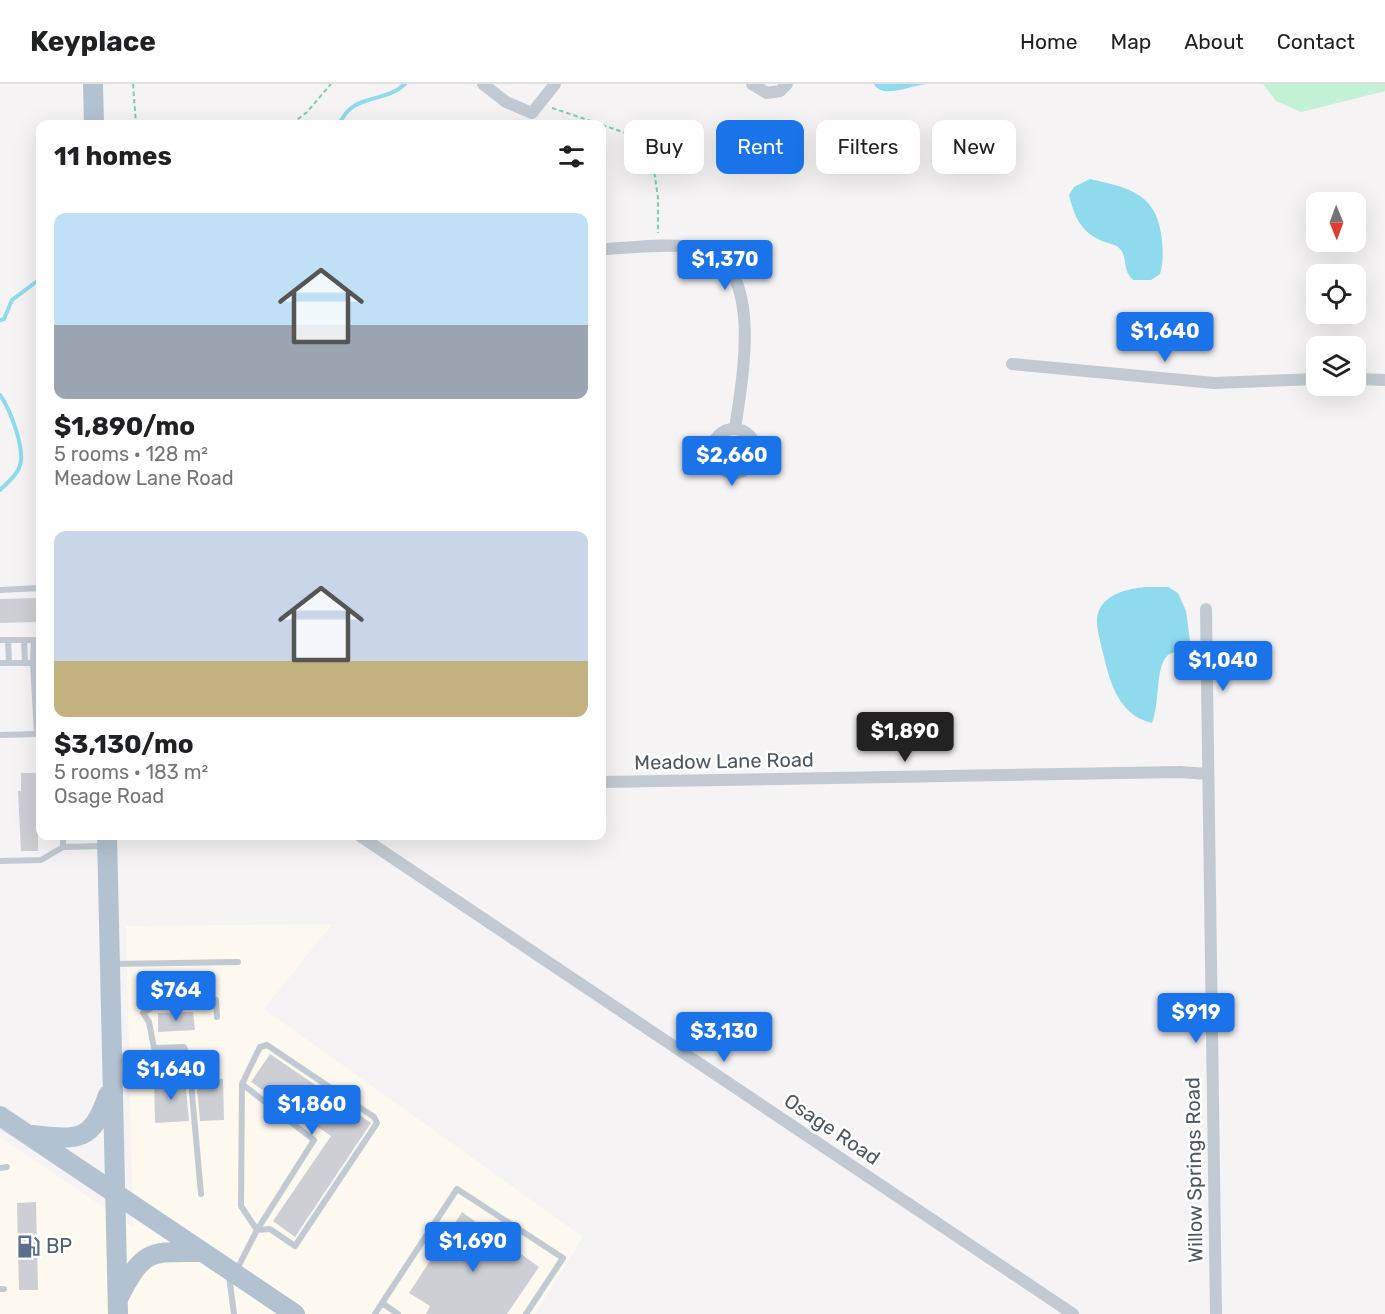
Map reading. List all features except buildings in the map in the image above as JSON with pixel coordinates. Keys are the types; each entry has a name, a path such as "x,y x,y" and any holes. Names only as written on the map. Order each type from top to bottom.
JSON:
{"main road":[{"path":"93,84 94,120"},
{"path":"108,841 118,1307"},
{"path":"27,1134 75,1138 89,1132 99,1120 112,1084"},
{"path":"0,1116 295,1314"},
{"path":"118,1307 136,1266 146,1256 158,1252 201,1252"}],"street":[{"path":"483,84 506,102 535,114 555,84"},
{"path":"752,84 767,93 780,91 787,84"},
{"path":"606,249 693,247 710,252 731,271 738,282 743,299 744,366 735,429"},
{"path":"1012,364 1214,383 1306,379"},
{"path":"1366,379 1385,380"},
{"name":"Willow Springs Road","path":"1206,609 1216,1314"},
{"name":"Meadow Lane Road","path":"606,782 1180,772 1207,774"},
{"name":"Osage Road","path":"366,840 1073,1314"}],"lane":[{"path":"0,590 36,588"},
{"path":"0,640 36,640"},
{"path":"8,640 9,663"},
{"path":"24,640 25,663"},
{"path":"0,663 36,663"},
{"path":"0,735 36,734"},
{"path":"63,840 63,847"},
{"path":"0,861 41,860 63,847 108,841"},
{"path":"110,964 238,962"},
{"path":"201,1194 189,1060 184,1047 154,1048 149,1022 143,1013 161,1002 216,1000 217,1017"},
{"path":"267,1045 374,1117 377,1123 295,1246 270,1229 257,1230 241,1206 242,1084 260,1047 267,1045"},
{"path":"234,1314 231,1272 314,1140 242,1084"},
{"path":"375,1314 458,1190 563,1258 526,1314"},
{"path":"382,1303 398,1314"}],"path":[{"path":"132,84 136,120"},
{"path":"297,120 331,84"},
{"path":"535,114 571,120"},
{"path":"606,127 650,141 658,198 658,248"}],"shaded area":[{"path":"332,924 264,1009 583,1237 535,1314 0,1314 0,1137 133,1227 126,926"}],"green space":[{"path":"1263,84 1385,84 1385,91 1301,112 1276,101"}],"water":[{"path":"874,84 927,84 884,91 878,89"},
{"path":"1090,179 1126,189 1145,200 1152,208 1158,219 1162,238 1163,258 1160,274 1151,280 1133,280 1127,272 1121,250 1093,236 1083,227 1076,216 1069,195 1074,187"},
{"path":"1145,587 1168,587 1178,593 1186,611 1191,649 1170,654 1164,660 1159,676 1152,723 1130,712 1116,693 1107,669 1097,625 1101,606 1111,597 1118,593"}],"waterway":[{"path":"342,120 356,105 391,93 405,84"},
{"path":"0,320 4,319 12,300 36,282"},
{"path":"0,395 16,431 21,452 21,461 16,474 0,490"}],"place":[{"name":"BP","path":"28,1246"}]}
